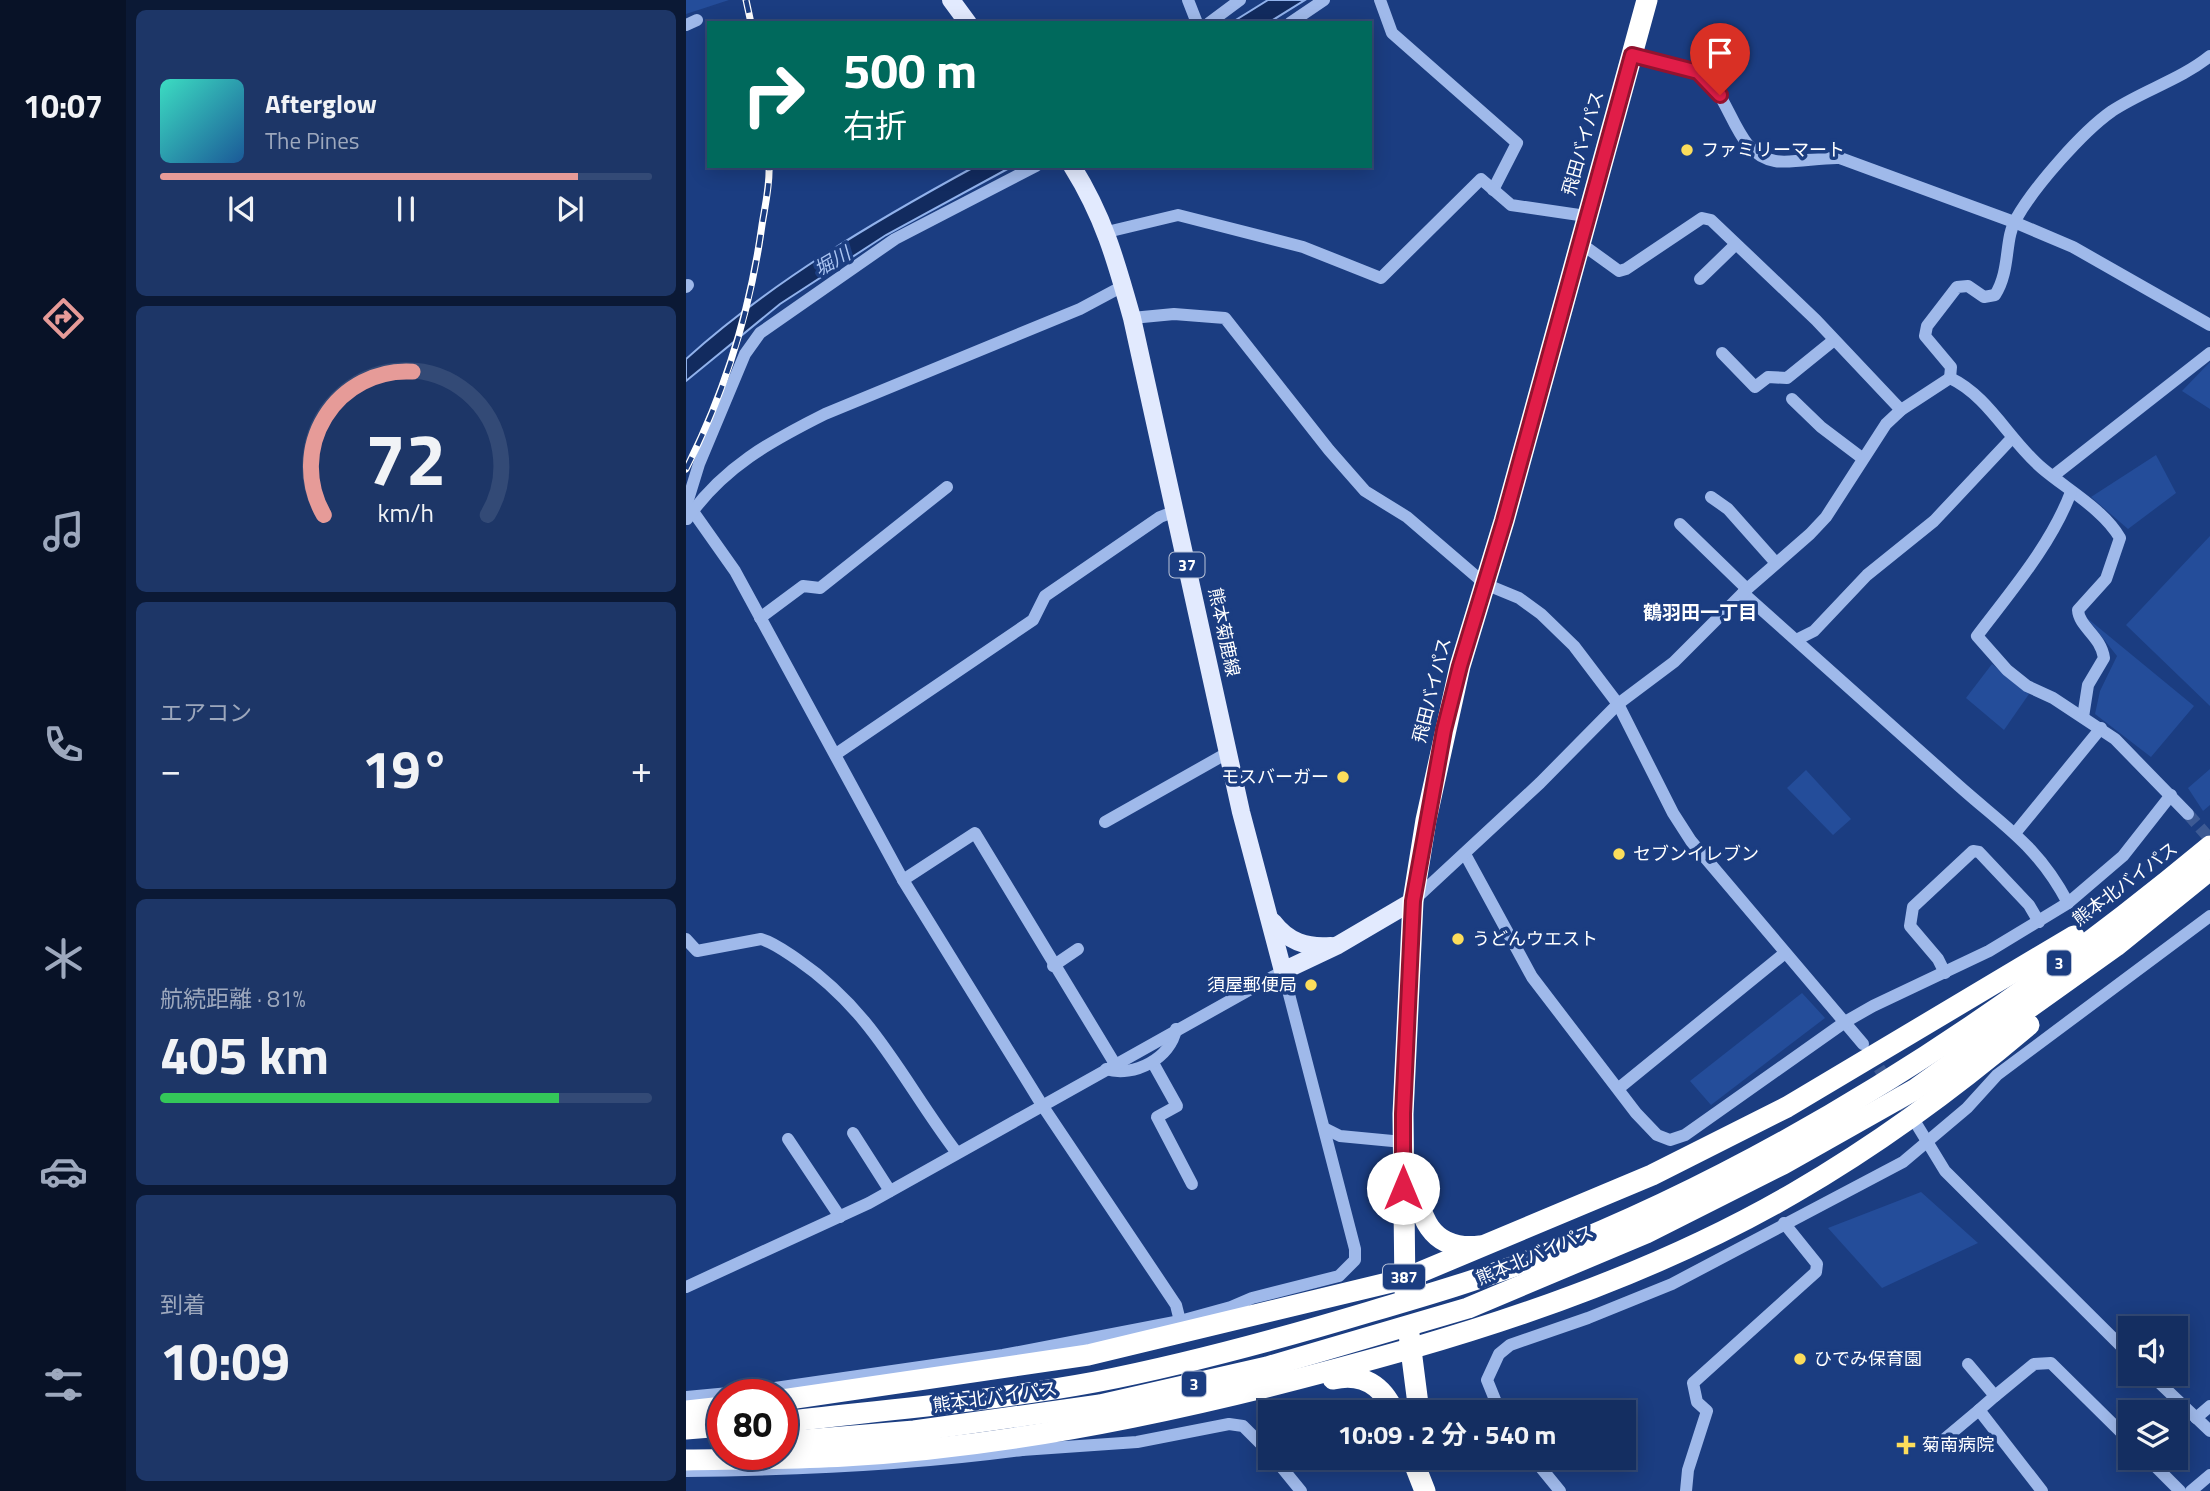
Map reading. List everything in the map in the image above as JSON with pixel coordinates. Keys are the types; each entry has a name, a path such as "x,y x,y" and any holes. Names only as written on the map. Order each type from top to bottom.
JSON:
{"highway":[{"name":"飛田バイパス","path":"1417,1400 1404,1279 1403,1142 1413,901 1444,730 1460,666 1647,0"},
{"name":"熊本北バイパス","path":"798,1420 1093,1382 1263,1343 1466,1283 1542,1256 1631,1217 1772,1147 1891,1079 1976,1024 2210,846"},
{"name":"熊本北バイパス","path":"798,1441 914,1431 1100,1405 1267,1367 1468,1308 1646,1233 1783,1164 1914,1090 2116,946 2210,870"},
{"path":"798,1398 1088,1355 1182,1328 1404,1279 1652,1175 1787,1107 1899,1043 2180,871"},
{"path":"1410,1348 1489,1327 1565,1298 1707,1238 1793,1194 1973,1073 2116,946"},
{"path":"1403,1142 1413,1167 1420,1213 1434,1234 1459,1247 1489,1245"},
{"name":"3","path":"686,1460 846,1456 970,1443 1131,1416 1229,1396 1342,1369 1410,1348"},
{"path":"1229,1396 1291,1388 1340,1377 1360,1378 1376,1385 1389,1400"},
{"path":"686,1411 707,1409"},
{"path":"686,1429 707,1427"},
{"path":"686,1447 707,1446"},
{"path":"1417,1470 1427,1491"},
{"path":"1425,1470 1427,1491"}],"main road":[{"path":"951,0 967,21"},
{"name":"熊本菊鹿線","path":"1073,168 1107,232 1132,318 1241,812 1283,971"},
{"path":"1283,971 1338,945 1413,901"},
{"path":"1269,918 1288,939 1319,947 1338,945"}],"street":[{"path":"1188,0 1196,21"},
{"path":"1212,21 1240,0"},
{"path":"1293,21 1324,0"},
{"path":"1380,0 1392,33 1517,143 1493,190"},
{"path":"1632,55 1698,72 1720,95 1741,135 1758,153 1776,161 1816,157 1840,158 2014,222 2073,247 2210,325"},
{"path":"1950,377 1951,367 1925,336 1927,326 1957,288 1968,286 1984,297 1995,295 2008,263 2014,222 2045,178 2112,112 2178,78 2210,55"},
{"path":"1031,168 895,239 760,333 745,354 699,464 688,495 689,516 735,571 903,880 1042,1105 1176,1305 1182,1328"},
{"path":"1107,232 1178,215 1303,247 1381,278 1481,179 1511,205 1586,216"},
{"path":"1579,242 1619,271 1626,270 1702,218 1711,220 1834,340 1901,410"},
{"path":"1700,279 1735,246"},
{"path":"689,516 728,471 753,452 785,434 825,414 1080,309 1123,286"},
{"path":"1132,318 1174,314 1225,318 1365,491 1407,517 1485,584 1519,598 1541,614 1574,646 1618,704 1673,813 1691,841 1863,1044"},
{"path":"1722,353 1755,387 1768,377 1787,378 1834,340"},
{"path":"2053,476 2210,353"},
{"path":"1413,901 1465,854 1618,704 1674,662 1745,591 1826,517 1886,424 1901,410 1950,377"},
{"path":"1950,377 1973,392 2012,438 2120,538 2106,579 2078,610 2078,617 2100,641 2104,658 2102,667 2088,685 2083,717"},
{"path":"1792,399 1821,427 1862,458"},
{"path":"1798,639 1814,631 1867,575 1934,521 2012,438"},
{"path":"760,618 803,586 820,588 947,487"},
{"path":"2071,492 2064,511 2031,563 1977,636 2007,670 2027,686 2101,728 2143,765 2188,814"},
{"path":"1711,497 1728,509 1776,564"},
{"path":"836,754 1033,620 1045,596 1140,530 1175,511"},
{"path":"1680,524 1745,591 1961,788 2016,832 2043,860 2068,902"},
{"path":"2016,832 2101,728"},
{"path":"1105,822 1228,752"},
{"path":"1465,854 1532,977 1650,1128 1657,1135 1670,1140 1685,1135 1845,1022 1945,973 2039,922 2068,902 2123,856 2171,795"},
{"path":"903,880 975,833 1111,1066 1118,1073 1153,1063 1174,1042 1176,1029"},
{"path":"1945,973 1938,959 1910,926 1913,907 1973,851 1979,852 2029,905 2039,922"},
{"path":"1495,1400 1487,1380 1499,1354 1510,1345 1588,1318 1672,1284 1765,1238 1784,1223 1903,1162 1967,1108 1997,1075 2210,916"},
{"path":"686,939 697,951 743,940 761,939 771,942 809,968 861,1016 884,1044 957,1153"},
{"path":"1053,966 1078,950"},
{"path":"1619,1088 1785,953"},
{"path":"686,1287 890,1191 1283,971 1355,1249 1355,1261 1339,1276 1252,1298 1182,1328 761,1390 686,1397"},
{"path":"1153,1063 1177,1106 1157,1117 1192,1184"},
{"path":"1917,1125 1945,1171 2118,1343"},
{"path":"1326,1129 1340,1136 1403,1142"},
{"path":"853,1133 890,1191"},
{"path":"788,1139 839,1217"},
{"path":"1686,1491 1688,1470 1707,1411 1697,1402 1692,1391 1693,1383 1816,1272 1817,1264 1784,1223"},
{"path":"1003,1355 1022,1450"},
{"path":"1942,1441 2034,1364 2051,1363 2118,1429"},
{"path":"1969,1364 1995,1396"},
{"path":"2163,1386 2210,1431"},
{"path":"2196,1418 2210,1406"},
{"path":"1979,1410 2042,1491"},
{"path":"686,1471 811,1469 936,1462 1022,1450 1137,1442 1229,1424 1243,1426 1258,1442"},
{"path":"1284,1470 1301,1491"},
{"path":"1543,1470 1560,1491"},
{"path":"2159,1470 2180,1491"},
{"path":"2191,1491 2210,1475"}],"shaded area":[{"path":"686,0 729,0 686,14"},
{"path":"2210,362 2210,409 2182,391"},
{"path":"2156,455 2176,493 2128,529 2091,497"},
{"path":"2210,536 2210,706 2126,625"},
{"path":"2087,618 2194,706 2151,757 2095,714 2100,691 2117,656"},
{"path":"1992,664 2029,694 2004,730 1966,698"},
{"path":"2210,769 2210,805 2203,811 2188,788"},
{"path":"1806,770 1851,819 1833,835 1787,788"},
{"path":"1802,993 1825,1018 1711,1105 1690,1081"},
{"path":"1921,1192 1978,1243 1882,1288 1828,1228"}],"water":[{"path":"1268,0 1305,0 1271,21 1234,21"},
{"name":"堀川","path":"972,168 1009,168 886,235 780,304 686,381 686,359 719,331 825,254"}],"tunnel":[{"path":"2188,814 2210,839"},
{"path":"1869,1053 1915,1122"}],"railway":[{"path":"746,0 751,21"},
{"path":"686,469 713,410 743,320 757,257 769,168"}],"place":[{"name":"ファミリーマート","path":"1687,150"},
{"name":"モスバーガー","path":"1343,777"},
{"name":"セブンイレブン","path":"1619,854"},
{"name":"うどんウエスト","path":"1458,939"},
{"name":"須屋郵便局","path":"1311,985"},
{"name":"ひでみ保育園","path":"1800,1359"},
{"name":"菊南病院","path":"1906,1445"}],"district":[{"name":"鶴羽田一丁目","path":"1700,612"}],"route":[{"path":"1403,1188 1403,1114 1413,901 1444,730 1632,55 1698,72 1711,82 1720,95"}]}
